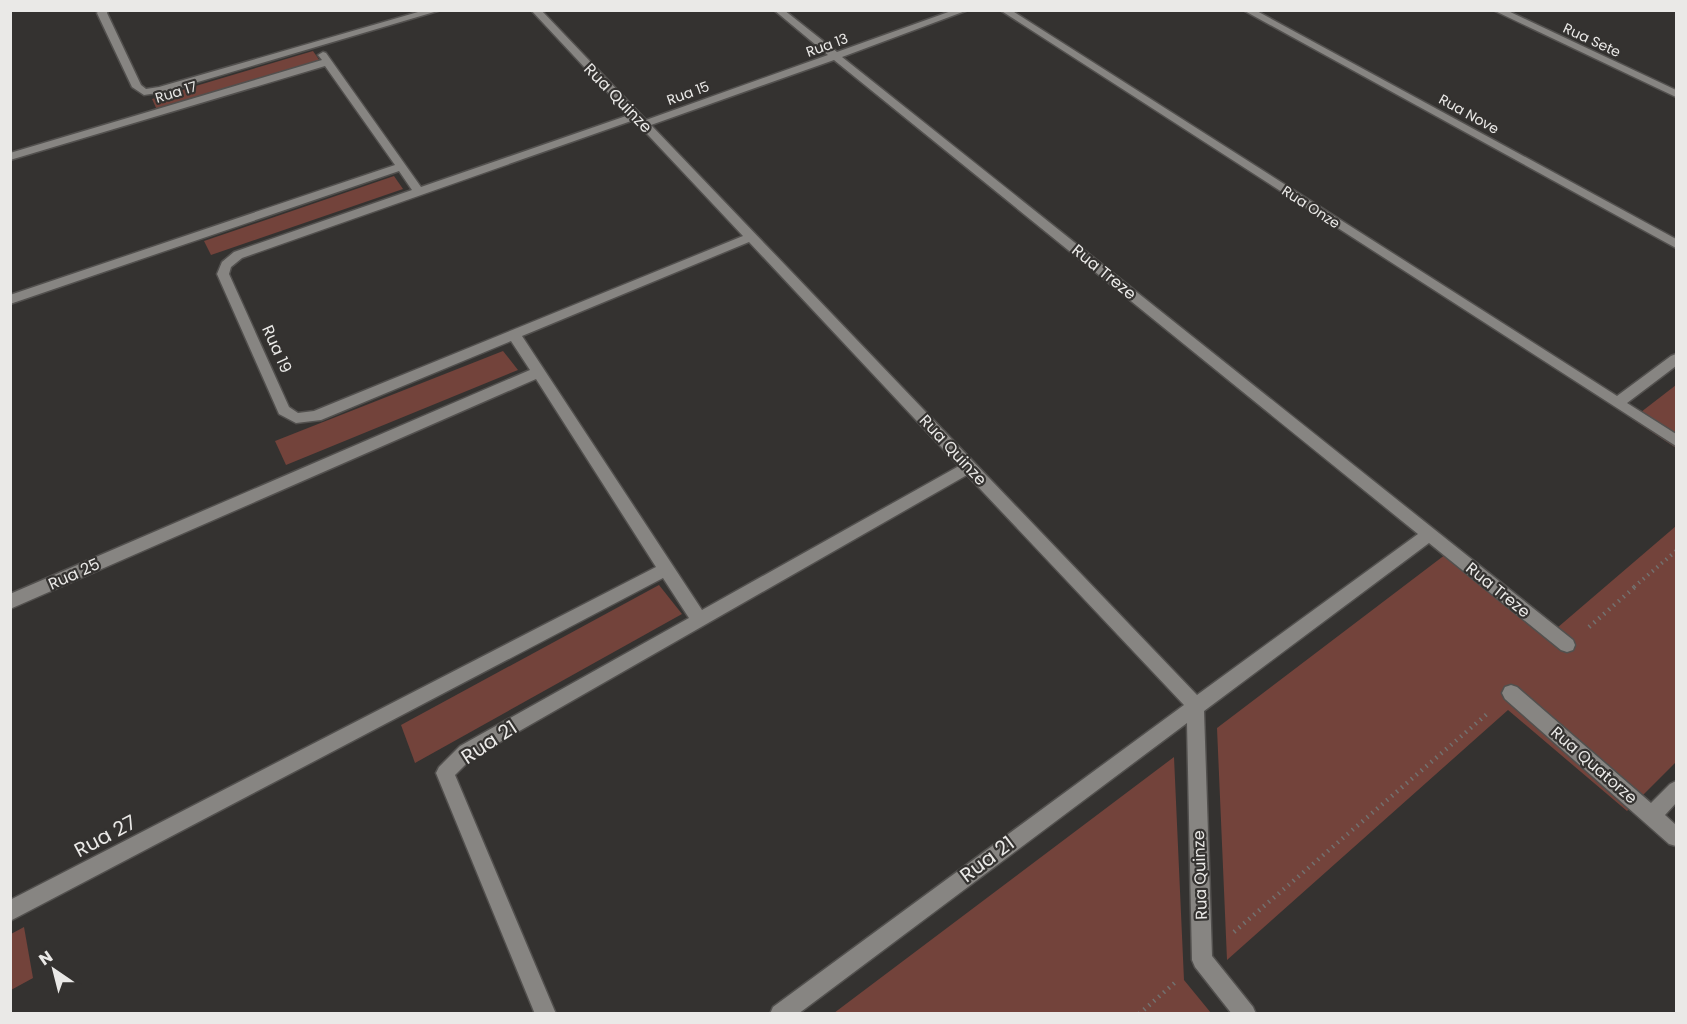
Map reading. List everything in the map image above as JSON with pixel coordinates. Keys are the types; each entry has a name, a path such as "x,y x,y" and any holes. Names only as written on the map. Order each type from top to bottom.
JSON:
{"street":[{"name":"Rua 17","path":"104,10 102,13 137,87 144,92 160,90 438,10"},
{"name":"Rua Quinze","path":"535,10 1195,705 1202,960"},
{"name":"Rua Treze","path":"778,10 1567,645"},
{"name":"Rua 13","path":"743,89 964,10"},
{"name":"Rua Onze","path":"1004,10 1677,441"},
{"name":"Rua Nove","path":"1247,10 1677,244"},
{"name":"Rua Sete","path":"1497,10 1677,94"},
{"path":"316,45 418,191"},
{"name":"Rua 17","path":"10,157 327,62"},
{"name":"Rua 15","path":"640,120 743,89"},
{"name":"Rua 19","path":"640,120 418,191 238,255 226,265 223,274 284,410 296,418 316,416 751,237"},
{"path":"10,300 400,167"},
{"path":"515,336 699,620"},
{"path":"1618,403 1677,359"},
{"name":"Rua 25","path":"10,602 538,372"},
{"name":"Rua 21","path":"546,1014 445,773 466,752 969,467"},
{"path":"1195,705 1429,534"},
{"name":"Rua 27","path":"10,911 666,569"},
{"name":"Rua Quatorze","path":"1511,693 1677,837"},
{"name":"Rua 21","path":"780,1014 1195,705"},
{"path":"1652,816 1677,790"},
{"path":"1202,960 1246,1014"}],"path":[{"path":"1567,645 1677,551"},
{"path":"1139,1014 1511,693"}],"shaded area":[{"path":"313,51 320,61 157,110 152,99"},
{"path":"394,176 403,189 211,255 204,241"},
{"path":"503,351 518,370 286,465 275,441"},
{"path":"1676,385 1676,448 1632,419"},
{"path":"1676,526 1676,762 1627,811 1508,710 1227,960 1217,728 1454,548 1557,628"},
{"path":"659,585 682,614 415,763 401,725"},
{"path":"1174,757 1184,980 1211,1013 834,1013"},
{"path":"24,927 33,978 11,990 11,934"}]}
